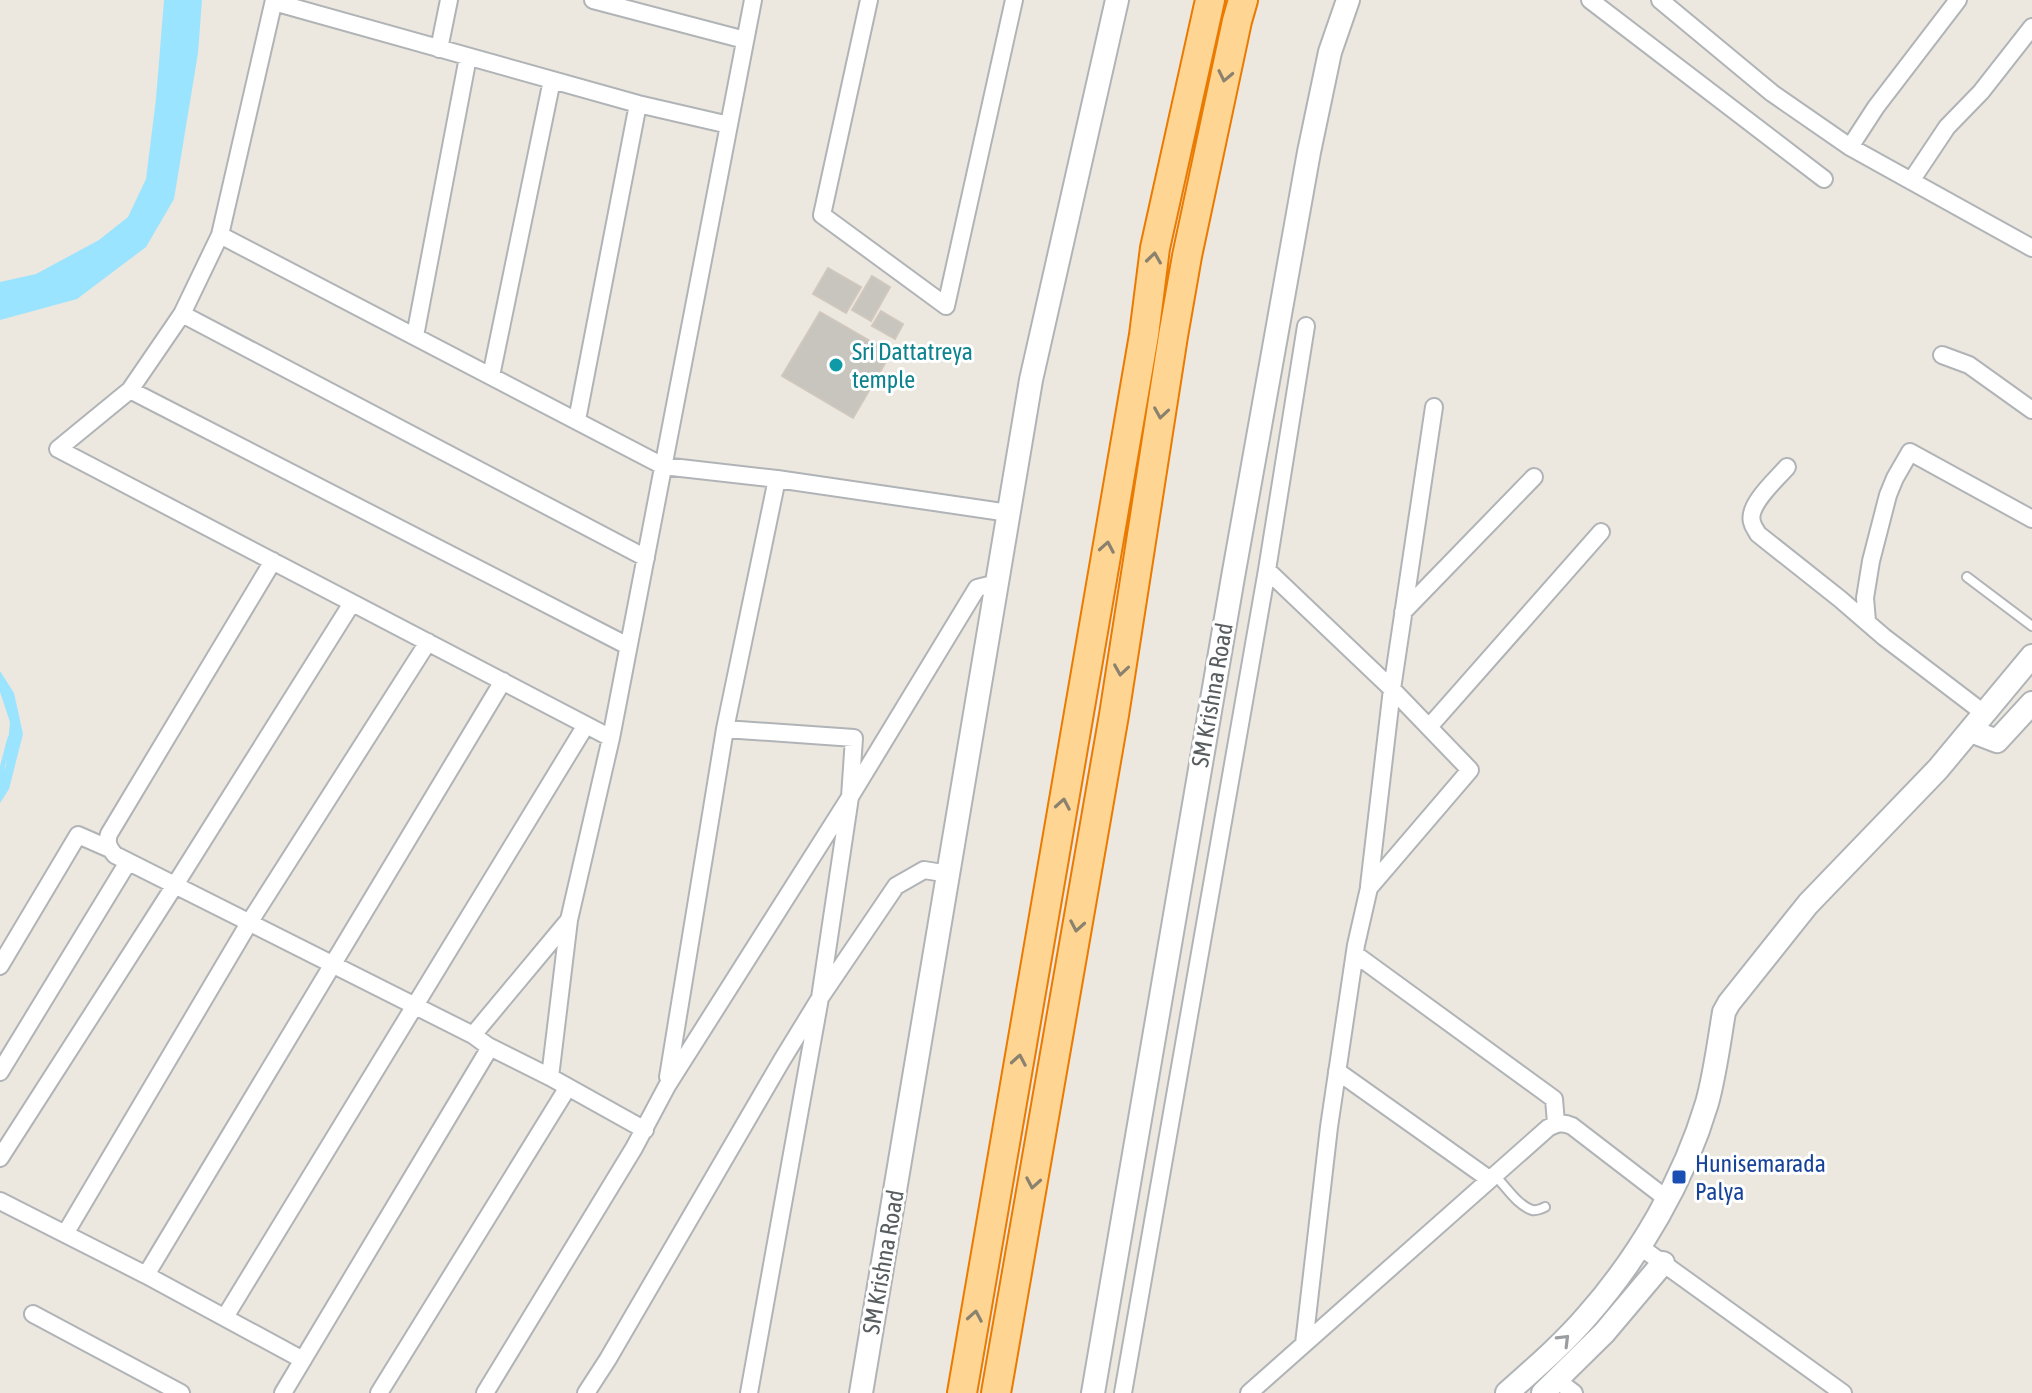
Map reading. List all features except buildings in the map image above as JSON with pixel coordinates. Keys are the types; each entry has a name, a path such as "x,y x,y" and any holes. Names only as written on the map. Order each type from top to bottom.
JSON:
{"highway":[{"path":"962,1393 1144,335 1155,248 1210,0"},
{"path":"996,1393 1114,715 1187,256 1243,0"}],"street":[{"path":"439,49 449,0"},
{"path":"593,0 745,40"},
{"path":"550,1077 569,920 611,738 753,0"},
{"path":"869,0 822,215 946,306 1014,0"},
{"name":"SM Krishna Road","path":"861,1393 1031,380 1117,0"},
{"name":"SM Krishna Road","path":"1093,1393 1309,152 1330,52 1348,0"},
{"path":"1590,0 1824,179"},
{"path":"1660,0 1772,93 1850,147 2032,248"},
{"path":"1850,147 1876,107 1958,0"},
{"path":"611,738 58,449 130,390 182,314 220,235 274,1 638,104 729,125"},
{"path":"1911,181 1947,127 1981,92 2032,27"},
{"path":"415,336 468,57"},
{"path":"491,376 552,80"},
{"path":"577,420 638,104"},
{"path":"220,235 663,466 777,479 1009,513"},
{"path":"182,314 646,558"},
{"path":"1123,1393 1267,570 1306,326"},
{"path":"1942,355 1969,365 2032,410"},
{"path":"130,390 628,646"},
{"path":"1304,1344 1337,1071 1355,954 1369,888 1392,689 1434,407"},
{"path":"1867,621 1865,598 1871,561 1888,495 1910,452 2032,519"},
{"path":"1787,467 1755,503 1751,513 1758,534 1867,621 1997,741 2032,703"},
{"path":"1403,612 1534,477"},
{"path":"667,1086 725,729 777,479"},
{"path":"1429,727 1601,532"},
{"path":"273,561 109,834 110,849 128,862 473,1035 645,1130"},
{"path":"1267,570 1392,689 1470,770 1369,888"},
{"path":"485,1393 645,1130 667,1086 850,797 977,588 997,583"},
{"path":"0,1158 352,603"},
{"path":"65,1234 249,923 428,642"},
{"path":"1507,1393 1555,1350 1625,1270 1667,1199 1679,1177 1706,1104 1724,1012 1729,1003 1808,904 1938,769 2032,656"},
{"path":"146,1275 503,681"},
{"path":"225,1317 586,725"},
{"path":"725,729 854,738 850,797 820,998 749,1393"},
{"path":"0,966 78,835 110,849"},
{"path":"0,1072 128,862"},
{"path":"586,1393 820,998 896,886 924,870 949,874"},
{"path":"473,1035 569,920"},
{"path":"1355,954 1554,1099 1556,1123"},
{"path":"283,1393 488,1046"},
{"path":"1337,1071 1492,1177"},
{"path":"379,1393 568,1087"},
{"path":"1249,1393 1556,1123 1572,1126 1667,1199"},
{"path":"0,1201 303,1360"},
{"path":"1639,1246 1843,1393"},
{"path":"1558,1389 1663,1263"},
{"path":"33,1314 181,1393"},
{"path":"602,1393 608,1359"}],"lane":[{"path":"1967,577 2032,626"},
{"path":"1492,1177 1532,1210 1545,1207"}],"water":[{"path":"164,0 202,0 198,53 174,199 146,247 77,299 0,320 0,282 36,274 99,240 128,217 146,179"},
{"path":"0,671 14,693 23,734 9,789 0,803 0,778 6,766 10,722 0,692"}],"waterway":[{"path":"0,776 10,738"}],"place":[{"name":"Sri Dattatreya temple","path":"836,365"},
{"name":"Hunisemarada Palya","path":"1679,1177"}]}
